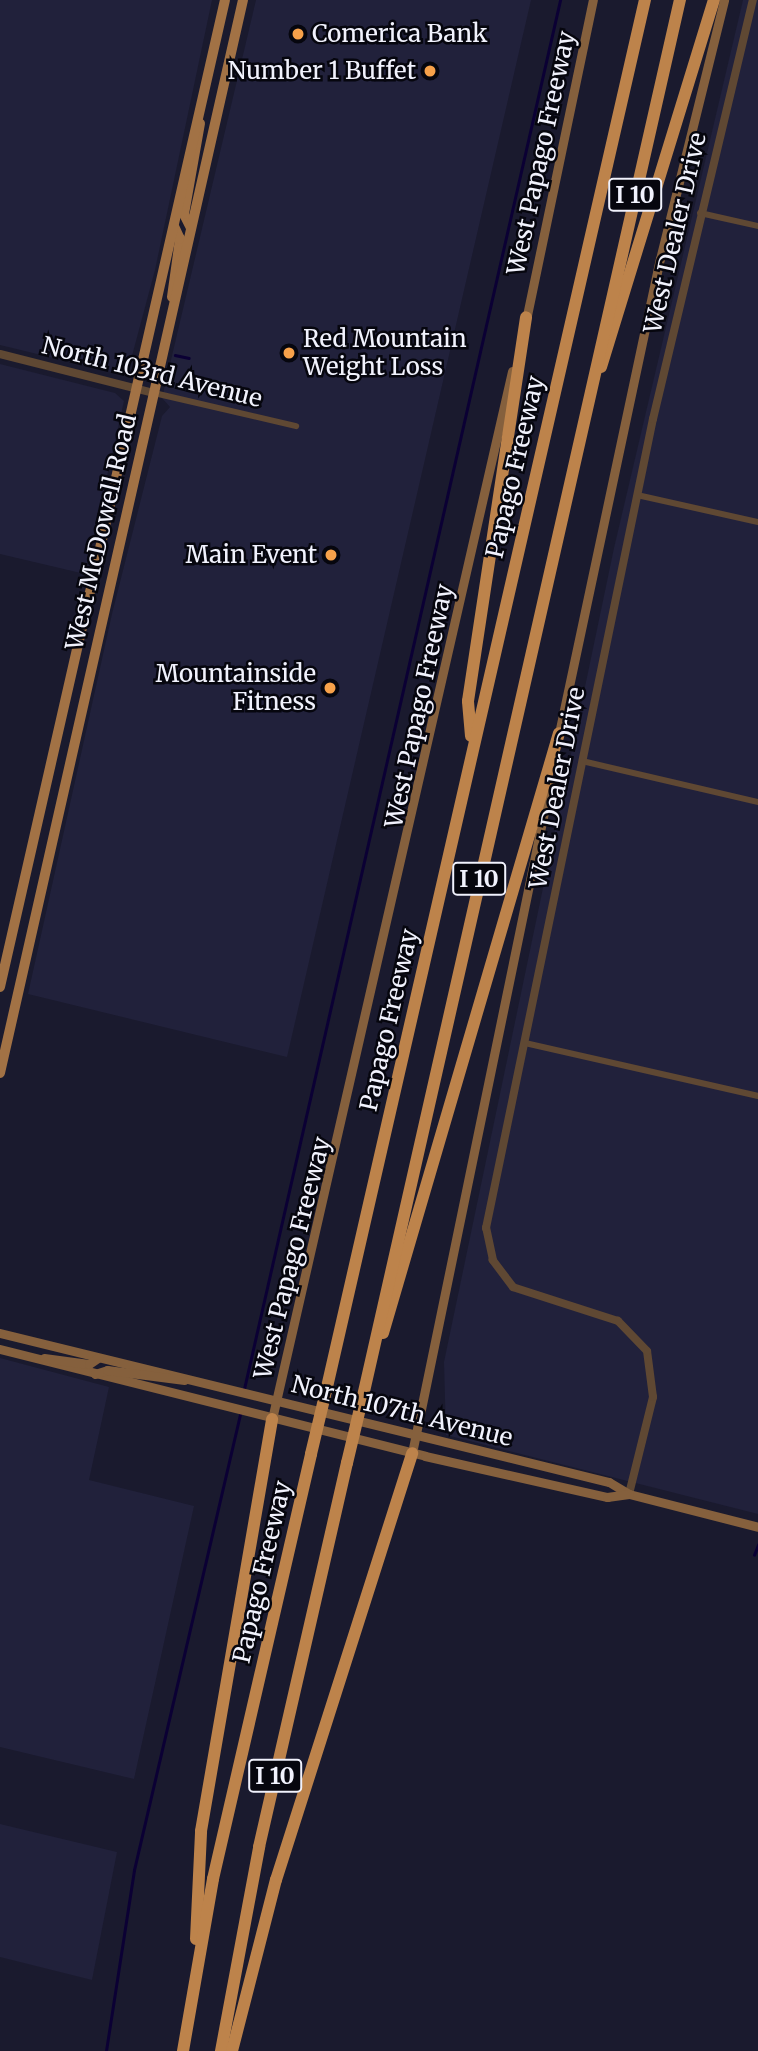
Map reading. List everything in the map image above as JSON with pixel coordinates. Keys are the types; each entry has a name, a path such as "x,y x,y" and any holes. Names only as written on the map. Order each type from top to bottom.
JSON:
{"highway":[{"name":"Papago Freeway","path":"183,2051 196,1971 311,1454 645,0"},
{"name":"I 10","path":"221,2051 259,1847 680,0"},
{"path":"590,389 614,338 714,0"},
{"path":"472,751 468,701 526,317"},
{"path":"368,1368 401,1288 559,733"},
{"path":"196,1971 201,1830 272,1419"},
{"path":"232,2051 276,1880 412,1453"}],"main road":[{"name":"West McDowell Road","path":"0,987 225,0"},
{"name":"West McDowell Road","path":"0,1073 243,0"},
{"name":"West Papago Freeway","path":"272,1419 526,317 593,0"},
{"path":"412,1453 559,733 660,259 724,0"},
{"path":"191,228 184,214 202,140 199,113"},
{"path":"173,312 180,239 174,226"},
{"name":"North 107th Avenue","path":"0,1333 609,1482 629,1494 758,1527"},
{"name":"North 107th Avenue","path":"0,1349 412,1453 607,1497 629,1494"},
{"path":"39,1359 89,1364 98,1358"},
{"path":"95,1374 107,1370 177,1384 185,1379"}],"street":[{"name":"West Dealer Drive","path":"629,1494 653,1397 647,1351 618,1321 513,1287 489,1248 490,1206 637,495 700,213 752,0"},
{"path":"700,213 758,226"},
{"name":"North 103rd Avenue","path":"0,355 296,426"},
{"path":"637,495 758,522"},
{"path":"582,761 758,802"},
{"path":"2,972 23,977"},
{"path":"525,1043 758,1096"}],"shaded area":[{"path":"0,0 212,0 155,270 129,367 120,374 0,345"},
{"path":"256,0 531,0 287,1057 28,994 112,614 162,416 170,407 162,398"},
{"path":"743,0 758,0 758,1514 446,1435 444,1362 614,548"},
{"path":"0,364 115,393 124,401 85,574 0,554"},
{"path":"0,1358 109,1387 89,1480 194,1506 134,1779 0,1747"},
{"path":"0,1824 117,1852 92,1980 0,1957"}],"waterway":[{"path":"244,1389 560,0"},
{"path":"175,355 189,358"},
{"path":"106,2051 134,1870 240,1413"},
{"path":"754,1555 758,1545"}],"place":[{"name":"Comerica Bank","path":"298,34"},
{"name":"Number 1 Buffet","path":"430,71"},
{"name":"Red Mountain Weight Loss","path":"289,353"},
{"name":"Main Event","path":"331,555"},
{"name":"Mountainside Fitness","path":"330,688"}]}
